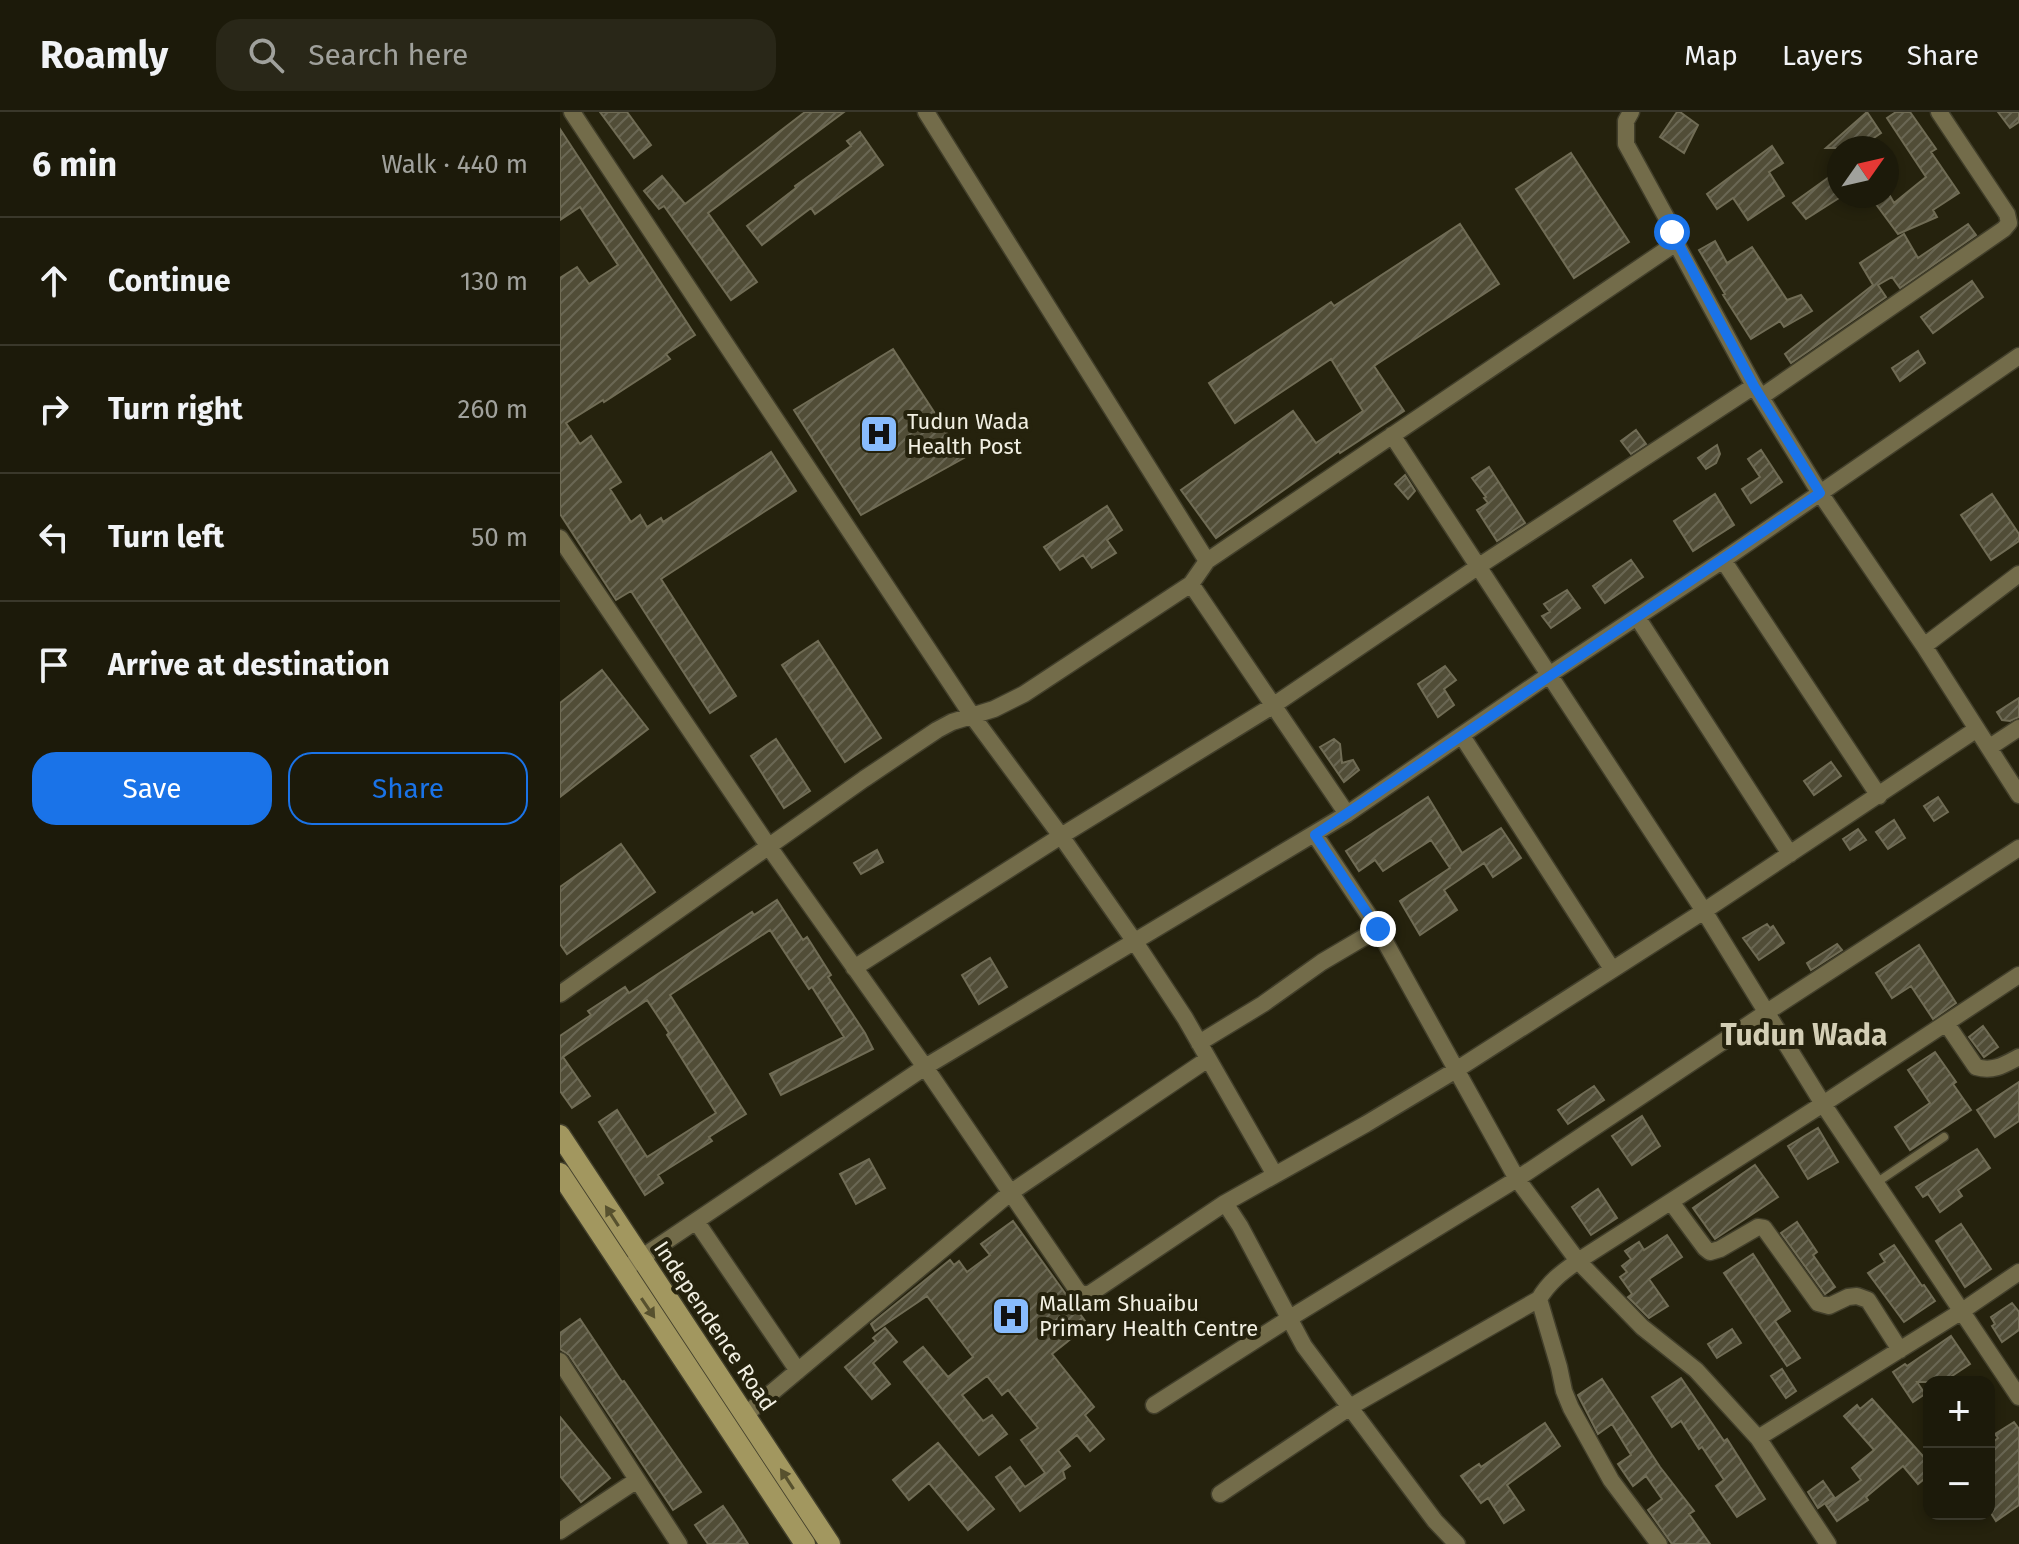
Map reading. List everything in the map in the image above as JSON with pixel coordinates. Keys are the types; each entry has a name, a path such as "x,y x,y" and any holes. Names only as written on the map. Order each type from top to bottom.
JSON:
{"main road":[{"name":"Independence Road","path":"560,1135 631,1264 805,1544"},
{"name":"Independence Road","path":"560,1173 745,1415 830,1544"}],"street":[{"path":"572,112 973,717 1135,942 1199,1043 1275,1175"},
{"path":"926,112 1207,561"},
{"path":"1630,112 1626,121 1626,144 1758,392 1820,493 1924,646 2019,795"},
{"path":"854,968 1274,705 1479,566 1758,392 2004,229 2009,223 2007,214 1939,112"},
{"path":"560,994 937,730 1024,694 1191,584 1207,561 1676,243"},
{"path":"631,1264 925,1067 1315,835 2019,356"},
{"path":"1392,435 1704,911 1823,1104 2019,1397"},
{"path":"560,538 769,847 1082,1295 1091,1293 1225,1203 1456,1070 1704,911 1977,729"},
{"path":"1723,560 1879,796"},
{"path":"1924,646 2019,574"},
{"path":"1191,584 1347,814"},
{"path":"1637,617 1790,854"},
{"path":"1990,747 2019,728"},
{"path":"1462,736 1612,969"},
{"path":"1315,835 1378,929 1517,1179 1578,1261 1642,1327 1696,1370 1758,1438 1828,1544"},
{"path":"1154,1405 1517,1179 2019,848"},
{"path":"1199,1043 1378,929"},
{"path":"1220,1494 1350,1407 1539,1299 1555,1277 1578,1261 2019,975"},
{"path":"1946,1023 1976,1067 1986,1070 1999,1068 2019,1057"},
{"path":"745,1415 1010,1193 1208,1059"},
{"path":"1671,1202 1710,1252 1758,1227 1764,1228 1818,1303 1829,1306 1857,1296 1868,1300 1900,1350"},
{"path":"1225,1203 1304,1346 1435,1521 1457,1544"},
{"path":"696,1221 798,1371"},
{"path":"1758,1438 2019,1272"},
{"path":"1539,1299 1571,1408 1611,1480 1659,1544"},
{"path":"560,1361 679,1544"},
{"path":"560,1531 637,1480"}],"lane":[{"path":"1876,1183 1944,1137"}],"building":[{"path":"600,112 627,112 651,145 634,158"},
{"path":"805,112 844,112 708,213 757,282 731,300 664,206 659,209 644,191 662,176 685,204"},
{"path":"1677,112 1698,125 1684,153 1660,137"},
{"path":"1867,112 1881,133 1877,136 1840,136"},
{"path":"1896,112 1910,112 1936,149 1931,152 1959,193 1933,210 1937,217 1898,234 1879,208 1899,208 1899,199 1926,177 1887,118"},
{"path":"1998,112 2019,112 2019,122 2010,128"},
{"path":"560,129 695,335 666,354 670,359 566,423 580,444 591,436 621,482 610,489 631,522 640,515 647,527 661,518 663,522 771,452 796,491 661,579 736,696 710,713 631,591 616,600 560,514 560,278 577,267 589,284 618,265 580,207 560,220"},
{"path":"860,132 883,165 815,214 811,208 762,245 747,226 795,186 851,146 847,141"},
{"path":"1772,146 1783,163 1769,172 1784,196 1748,220 1733,198 1717,209 1707,194"},
{"path":"1571,153 1629,242 1574,278 1516,189"},
{"path":"1827,179 1827,206 1806,219 1793,203"},
{"path":"1460,224 1499,284 1374,366 1404,411 1339,451 1216,538 1181,490 1293,411 1316,443 1363,411 1331,359 1235,423 1209,383 1331,302 1334,306"},
{"path":"1968,224 1976,235 1900,288 1892,277 1878,285 1886,297 1791,363 1785,354 1873,285 1860,263 1904,234 1918,258"},
{"path":"1715,241 1727,263 1752,247 1787,300 1801,295 1812,311 1784,327 1780,321 1751,339 1699,250"},
{"path":"1972,281 1983,297 1933,333 1921,317"},
{"name":"Tudun Wada Health Post","path":"893,349 964,458 861,515 794,410"},
{"path":"1918,351 1925,363 1900,381 1892,368"},
{"path":"1636,430 1646,444 1631,454 1621,441"},
{"path":"1717,445 1720,454 1716,463 1706,469 1698,458"},
{"path":"1761,450 1782,482 1751,503 1742,489 1760,477 1748,459"},
{"path":"1489,467 1525,523 1497,541 1477,510 1488,503 1472,478"},
{"path":"1405,475 1415,491 1408,499 1395,484"},
{"path":"1715,494 1734,525 1693,551 1674,521"},
{"path":"1992,494 2019,534 2019,541 1991,560 1961,515"},
{"path":"1107,506 1122,530 1107,540 1116,553 1092,568 1083,555 1060,570 1044,547"},
{"path":"1631,560 1643,577 1605,603 1593,586"},
{"path":"1567,590 1580,608 1551,628 1542,616 1550,612 1544,604"},
{"path":"818,641 881,738 845,762 782,665"},
{"path":"1445,666 1456,680 1444,689 1454,705 1438,717 1418,684"},
{"path":"602,670 648,729 560,797 560,703"},
{"path":"2019,698 2019,717 2002,720 1997,712"},
{"path":"776,739 810,791 784,808 751,756"},
{"path":"1334,739 1340,744 1342,763 1353,760 1359,770 1344,782 1320,747"},
{"path":"1831,762 1841,776 1814,795 1804,781"},
{"path":"1428,797 1462,853 1501,828 1521,858 1493,877 1484,863 1444,890 1457,910 1420,935 1400,901 1450,868 1431,840 1383,871 1375,860 1359,871 1346,851"},
{"path":"1938,797 1948,812 1934,821 1924,806"},
{"path":"1894,820 1905,838 1888,849 1876,832"},
{"path":"1858,829 1866,840 1850,850 1843,839"},
{"path":"621,844 655,892 567,954 560,944 560,887"},
{"path":"877,850 883,862 861,874 854,863"},
{"path":"777,900 803,940 807,937 873,1049 781,1095 770,1074 844,1037 770,930 670,995 746,1114 709,1137 712,1141 658,1175 663,1183 645,1195 599,1122 617,1110 647,1157 716,1113 647,1000 563,1057 590,1096 572,1108 560,1091 560,1036 591,1015 588,1011 625,987 629,993 752,912 754,915"},
{"path":"1767,924 1770,928 1773,926 1784,943 1759,960 1743,938"},
{"path":"1837,944 1842,950 1811,970 1807,963"},
{"path":"1919,945 1956,1003 1933,1019 1911,986 1892,998 1876,973"},
{"path":"990,958 1007,987 979,1004 962,975"},
{"path":"1983,1026 1998,1047 1984,1057 1969,1037"},
{"path":"1935,1052 1971,1110 1910,1150 1895,1127 1930,1103 1908,1070"},
{"path":"2019,1082 2019,1121 1995,1137 1977,1110"},
{"path":"1594,1086 1604,1100 1568,1124 1558,1110"},
{"path":"1642,1116 1660,1146 1632,1165 1612,1136"},
{"path":"1818,1128 1838,1162 1808,1179 1788,1146"},
{"path":"1977,1149 1990,1168 1958,1190 1962,1196 1940,1212 1928,1194 1923,1197 1916,1187"},
{"path":"869,1159 885,1188 856,1204 840,1174"},
{"path":"1755,1165 1778,1197 1715,1239 1693,1208"},
{"path":"1598,1189 1617,1218 1591,1235 1572,1207"},
{"path":"1013,1221 1088,1325 1052,1354 1094,1407 1085,1415 1104,1439 1090,1451 1077,1435 1058,1450 1070,1466 1063,1471 1065,1478 1020,1511 996,1477 1010,1467 1025,1487 1045,1473 1021,1440 1038,1428 1008,1390 1002,1395 987,1376 962,1395 983,1421 992,1415 1007,1434 979,1455 904,1362 923,1347 948,1377 973,1357 927,1296 875,1331 871,1324 950,1260 954,1265 959,1261 967,1272 990,1255 981,1244"},
{"path":"1797,1222 1817,1252 1813,1255 1835,1287 1825,1294 1781,1233"},
{"path":"1961,1224 1991,1269 1965,1287 1936,1241"},
{"path":"1667,1235 1682,1257 1649,1279 1668,1306 1649,1318 1628,1297 1632,1294 1620,1277 1627,1272 1622,1266 1631,1259 1625,1251 1639,1242 1644,1250"},
{"path":"1894,1245 1935,1301 1904,1322 1868,1273 1885,1262 1880,1254"},
{"path":"1753,1254 1790,1311 1775,1321 1800,1358 1787,1366 1724,1273"},
{"path":"2012,1303 2019,1312 2019,1330 2002,1342 1992,1326 1995,1324 1991,1317"},
{"path":"580,1319 701,1492 673,1510 569,1355 560,1349 560,1333"},
{"path":"885,1328 897,1342 873,1363 890,1384 872,1399 845,1367 876,1341 873,1338"},
{"path":"1732,1329 1741,1343 1717,1358 1708,1344"},
{"path":"1951,1336 1970,1364 1952,1376 1923,1376 1923,1382 1917,1382 1923,1395 1913,1402 1893,1372 1905,1364 1907,1366"},
{"path":"1782,1369 1796,1391 1786,1398 1771,1376"},
{"path":"1681,1378 1724,1441 1727,1439 1765,1499 1737,1517 1716,1486 1724,1480 1702,1447 1699,1449 1681,1421 1672,1427 1652,1397"},
{"path":"1602,1379 1660,1467 1694,1511 1689,1514 1710,1544 1672,1544 1648,1510 1662,1499 1646,1476 1633,1486 1618,1464 1631,1455 1612,1424 1598,1434 1578,1395"},
{"path":"1872,1399 1923,1456 1923,1480 1918,1484 1903,1466 1866,1497 1868,1500 1837,1521 1826,1505 1861,1480 1852,1468 1874,1450 1844,1416 1857,1405 1860,1409"},
{"path":"560,1417 610,1478 581,1502 560,1476"},
{"path":"2014,1422 2019,1429 2019,1505 1996,1521 1995,1440 1998,1438 1995,1434"},
{"path":"1545,1423 1560,1446 1507,1485 1524,1510 1504,1523 1488,1498 1481,1503 1461,1476 1479,1464 1481,1467"},
{"path":"938,1443 994,1509 968,1530 929,1483 909,1500 893,1480"},
{"path":"1823,1481 1834,1497 1818,1508 1808,1492"},
{"path":"723,1506 748,1544 708,1544 695,1525"}],"place":[{"name":"Tudun Wada Health Post","path":"879,434"},
{"name":"Mallam Shuaibu Primary Health Centre","path":"1011,1316"}],"district":[{"name":"Tudun Wada","path":"1804,1035"}],"route":[{"path":"1378,929 1315,835 1820,493 1754,386 1672,232"}]}
